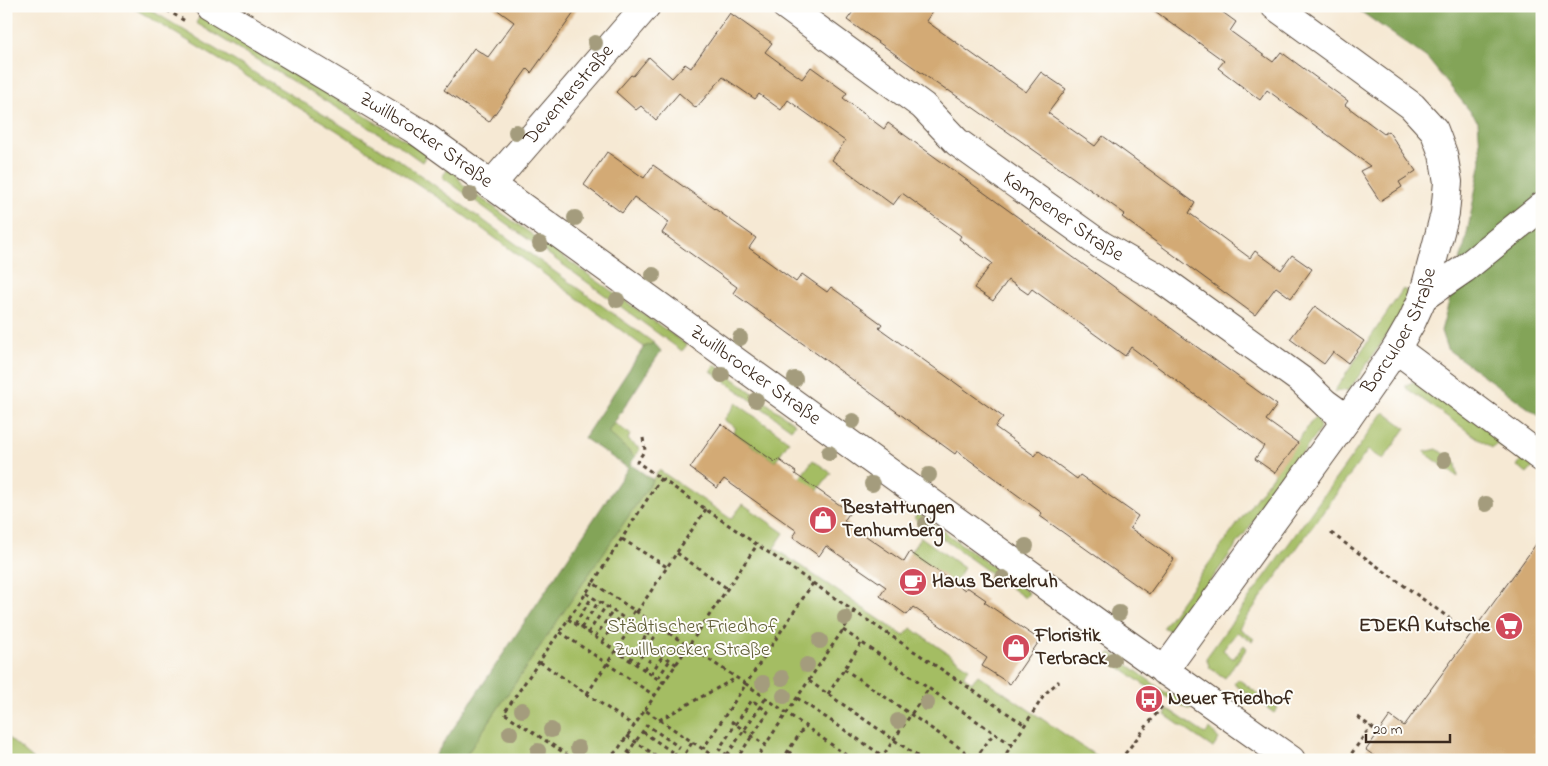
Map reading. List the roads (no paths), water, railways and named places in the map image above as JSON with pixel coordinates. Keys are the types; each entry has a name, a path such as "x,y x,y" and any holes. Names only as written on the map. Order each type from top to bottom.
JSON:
{"street":[{"name":"Zwillbrocker Straße","path":"208,6 410,126 1291,760"},
{"name":"Deventerstraße","path":"491,185 646,6"},
{"name":"Kampener Straße","path":"786,6 923,106 957,142 1101,245 1164,280 1301,380 1325,404 1347,419"},
{"name":"Borculoer Straße","path":"1164,670 1396,349 1412,322 1423,297 1445,213 1448,182 1443,154 1434,130 1412,106 1275,6"},
{"path":"1423,297 1464,269 1542,206"},
{"path":"1396,349 1542,458"}],"place":[{"name":"Bestattungen Tenhumberg","path":"823,520"},
{"name":"Haus Berkelruh","path":"913,582"},
{"name":"EDEKA Kutsche","path":"1509,626"},
{"name":"Floristik Terbrack","path":"1016,648"},
{"name":"Neuer Friedhof","path":"1149,699"}],"park label":[{"name":"Städtischer Friedhof Zwillbrocker Straße","path":"692,638"}]}
